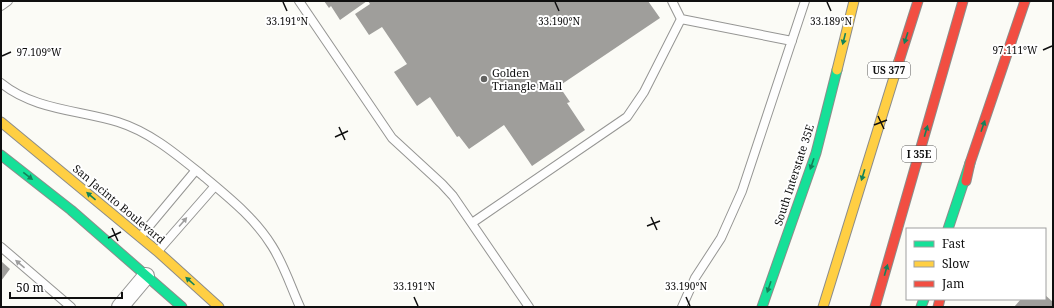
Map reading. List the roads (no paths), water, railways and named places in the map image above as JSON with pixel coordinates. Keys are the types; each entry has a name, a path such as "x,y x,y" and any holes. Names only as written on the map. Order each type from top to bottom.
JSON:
{"main road":[{"name":"South Interstate 35E","path":"762,307 816,153 854,1"},
{"path":"823,307 874,138 918,1"},
{"name":"I 35E","path":"875,307 963,1"},
{"path":"948,228 1025,1"},
{"name":"US 377","path":"874,138 896,39"},
{"name":"San Jacinto Boulevard","path":"1,122 157,251 219,307"},
{"path":"1,155 71,210 124,256 149,270 182,307"},
{"path":"956,228 970,163"},
{"path":"124,256 140,237"},
{"path":"149,270 157,251"}],"street":[{"path":"120,307 149,270"}],"lane":[{"path":"1,6 8,1"},
{"path":"299,1 392,138 442,184 472,223 529,307"},
{"path":"672,1 681,19"},
{"path":"682,307 695,278 721,238 742,191 805,1"},
{"path":"472,223 627,117 644,92 681,19"},
{"path":"681,19 792,41"},
{"path":"1,83 36,103 126,125 150,136 170,149 247,214 263,234 277,256 300,307"},
{"path":"140,237 196,170"},
{"path":"157,251 215,186"},
{"path":"2,249 71,307"}],"place":[{"name":"Golden Triangle Mall","path":"484,79"}]}
